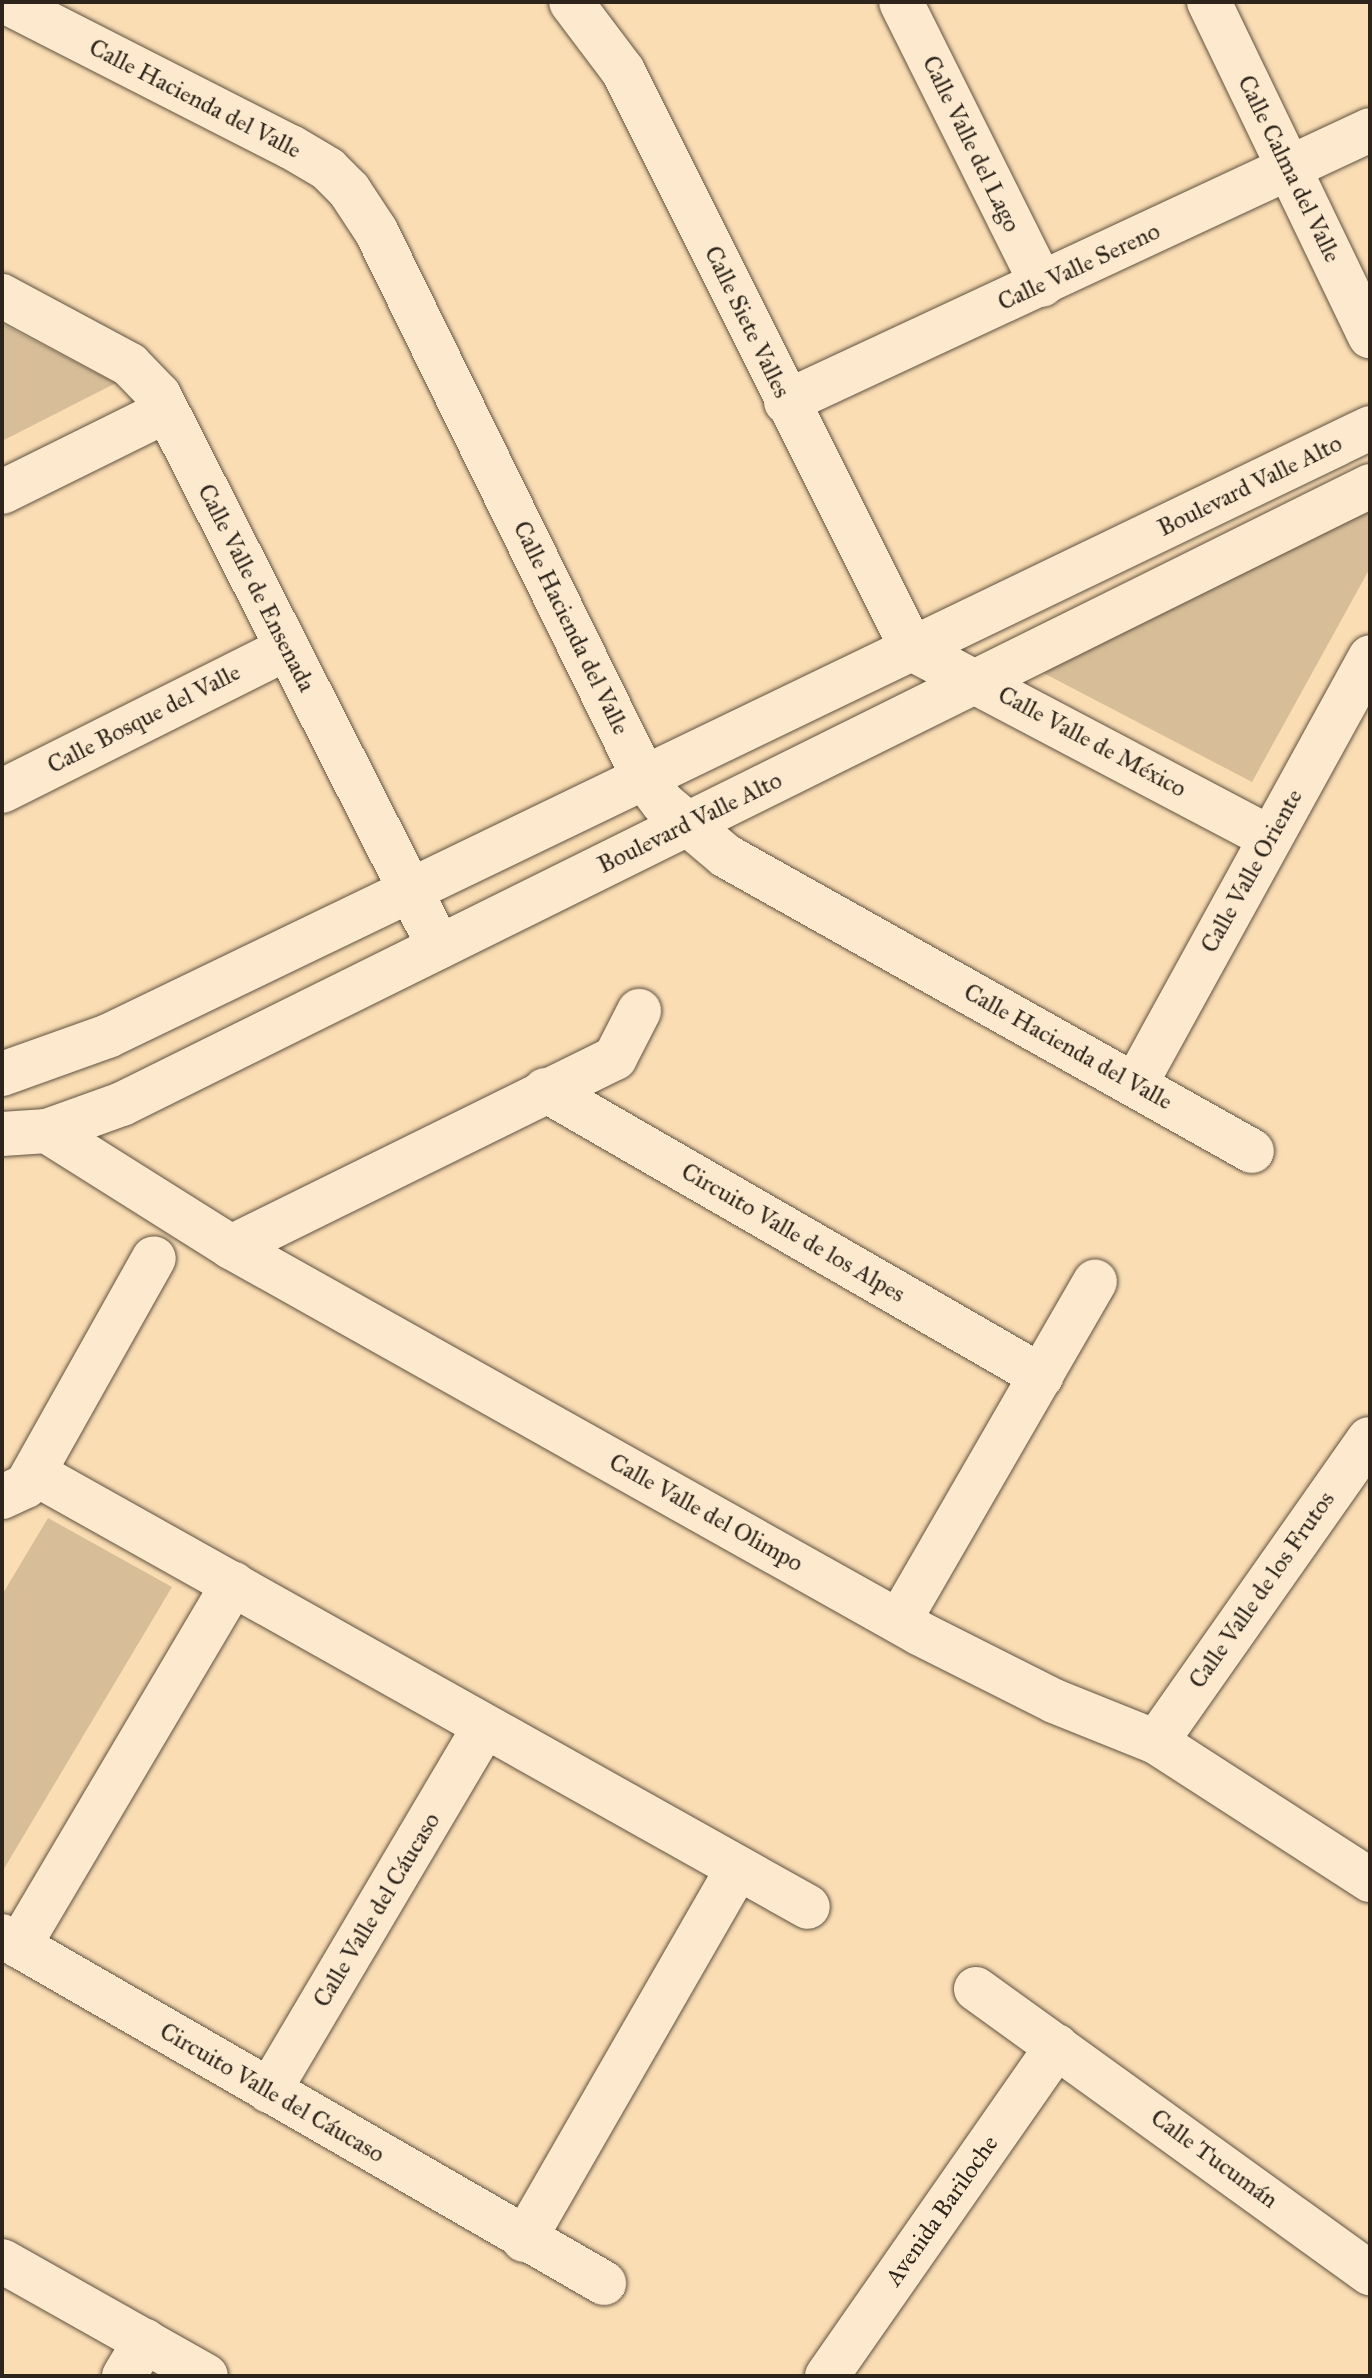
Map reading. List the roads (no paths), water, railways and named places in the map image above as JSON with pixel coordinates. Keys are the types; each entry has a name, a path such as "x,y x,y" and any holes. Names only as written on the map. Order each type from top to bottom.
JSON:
{"street":[{"name":"Calle Hacienda del Valle","path":"6,2 291,147 328,169 349,190 376,231 644,778 687,825 726,856 1252,1151"},
{"name":"Calle Siete Valles","path":"571,2 623,71 912,649"},
{"name":"Calle Valle del Lago","path":"901,2 1042,285"},
{"name":"Calle Calma del Valle","path":"1209,2 1370,336"},
{"name":"Calle Valle Sereno","path":"786,402 1370,130"},
{"name":"Calle Valle de Ensenada","path":"2,296 130,365 159,395 439,947"},
{"path":"2,492 166,411"},
{"name":"Boulevard Valle Alto","path":"2,1074 108,1036 1370,428"},
{"name":"Boulevard Valle Alto","path":"2,1134 47,1131 122,1104 1370,486"},
{"name":"Calle Bosque del Valle","path":"2,791 287,648"},
{"name":"Calle Valle de México","path":"912,649 978,680 1270,838"},
{"name":"Calle Valle Oriente","path":"1135,1085 1370,657"},
{"path":"231,1247 615,1058 639,1011"},
{"name":"Circuito Valle de los Alpes","path":"545,1090 1041,1376"},
{"name":"Calle Valle del Olimpo","path":"47,1131 231,1247 982,1667 1156,1742 1370,1880"},
{"path":"154,1258 18,1485 233,1584 484,1728 808,1907"},
{"path":"899,1621 1095,1282"},
{"name":"Calle Valle de los Frutos","path":"1156,1742 1369,1439"},
{"name":"Circuito Valle del Cáucaso","path":"233,1584 11,1941 524,2240 604,2283"},
{"name":"Calle Valle del Cáucaso","path":"269,2091 484,1728"},
{"path":"524,2240 737,1869"},
{"name":"Calle Tucumán","path":"976,1989 1370,2273"},
{"name":"Avenida Bariloche","path":"843,2370 1057,2046"},
{"path":"2,2261 134,2359 206,2376"}]}
